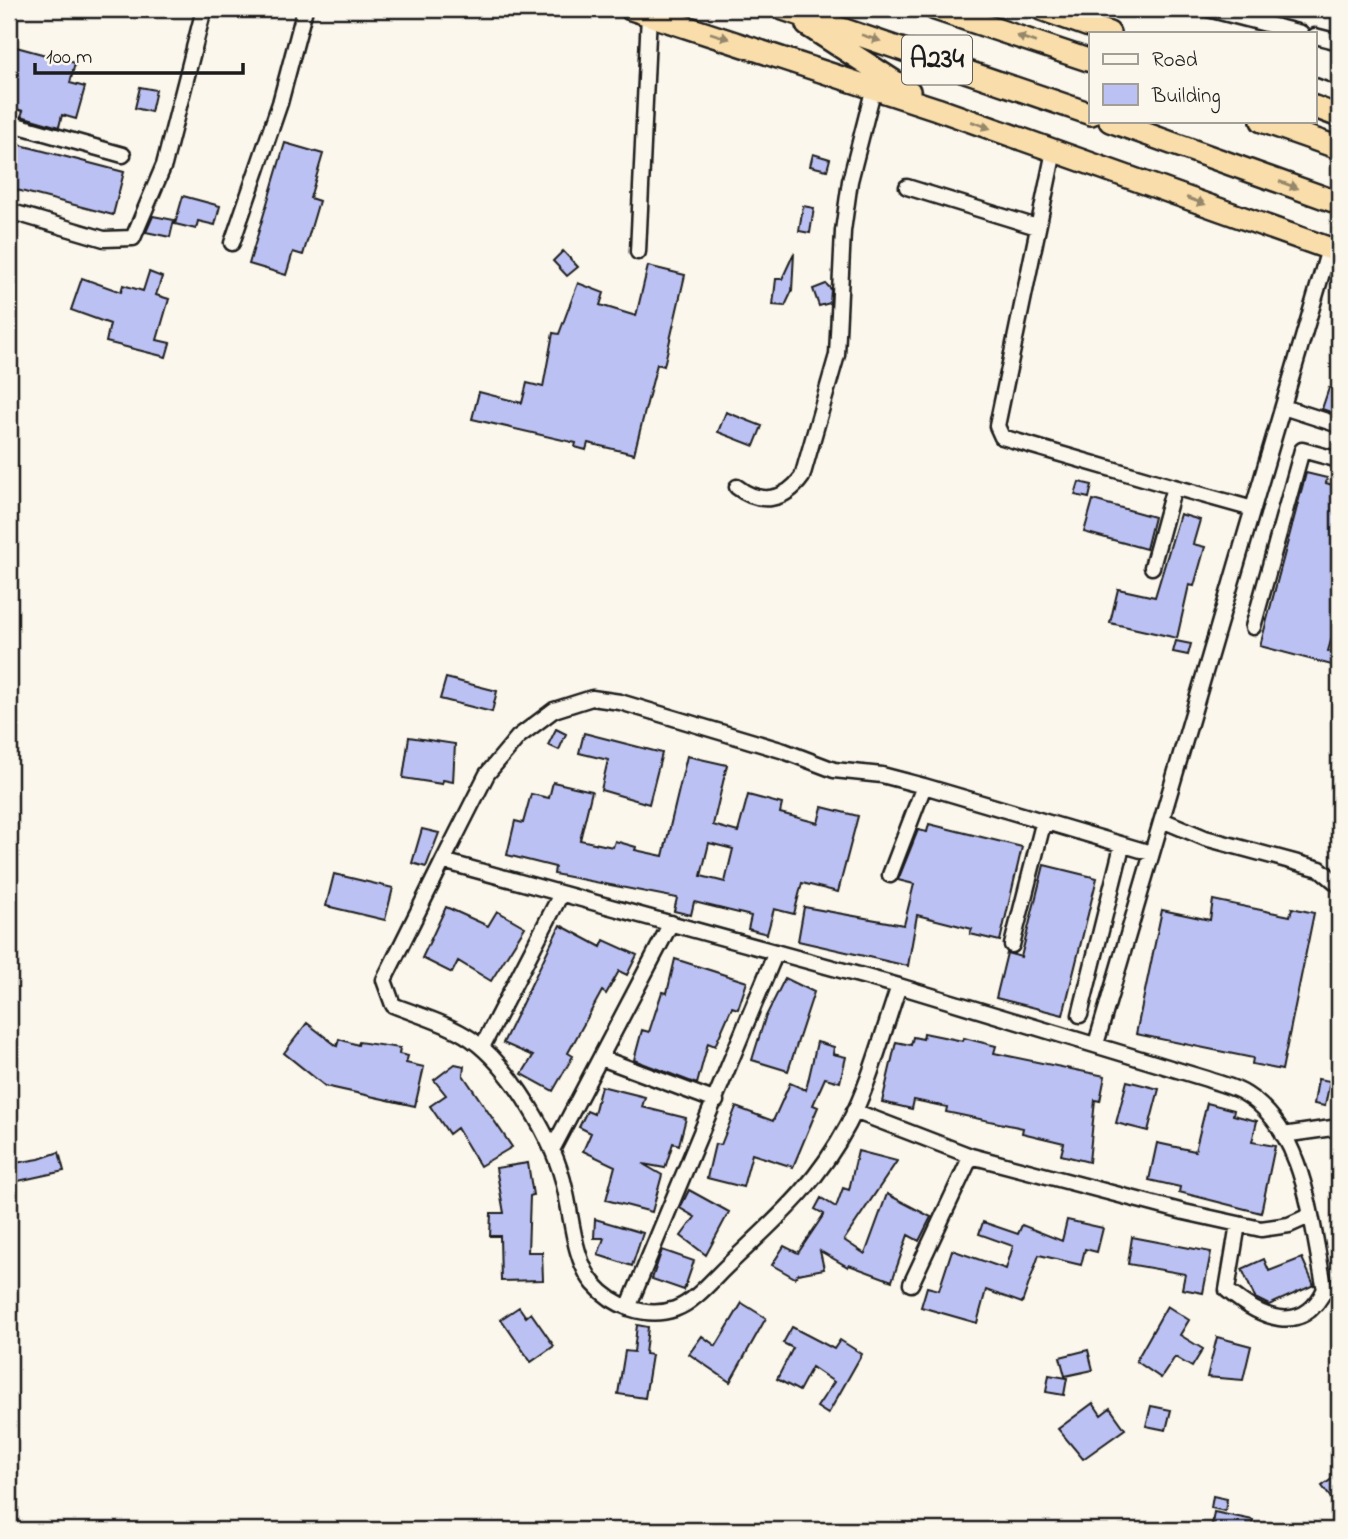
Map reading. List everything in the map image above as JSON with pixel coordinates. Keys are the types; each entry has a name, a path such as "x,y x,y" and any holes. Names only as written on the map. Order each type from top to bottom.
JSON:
{"highway":[{"path":"782,9 937,109"},
{"name":"A234","path":"782,9 1089,113"},
{"name":"A234","path":"935,9 1089,60"},
{"path":"1041,9 1106,32"},
{"path":"640,11 874,87 1334,251"},
{"path":"1316,107 1339,116"},
{"path":"1113,122 1339,203"},
{"path":"1265,122 1339,149"},
{"path":"1273,122 1339,134"}],"street":[{"path":"9,211 104,239 132,238 164,165 204,9"},
{"path":"232,243 279,103 305,9"},
{"path":"1208,9 1256,28 1292,32"},
{"path":"638,252 640,11"},
{"path":"1316,37 1339,42"},
{"path":"1316,86 1339,95"},
{"path":"737,486 746,494 770,499 793,489 802,477 837,355 843,231 850,181 874,87"},
{"path":"9,123 123,155"},
{"path":"1054,151 998,414 997,426 1002,437 1253,509"},
{"path":"907,187 1037,227"},
{"path":"1096,1044 1283,407 1334,251"},
{"path":"1283,407 1339,425"},
{"path":"1253,627 1302,450 1339,460"},
{"path":"1152,567 1174,487"},
{"path":"899,986 854,1111 822,1169 796,1202 696,1295 676,1309 650,1312 628,1308 608,1299 592,1282 580,1257 563,1178 552,1150 493,1056 468,1037 393,1005 384,980 487,774 518,737 554,710 592,698 633,706 784,751 834,770 882,775 1043,824 1151,853"},
{"path":"890,875 924,786"},
{"path":"1162,820 1205,838 1320,869 1339,885"},
{"path":"1012,945 1043,824"},
{"path":"1080,1015 1122,846"},
{"path":"443,861 899,986 1096,1044 1246,1094 1268,1111 1295,1162 1325,1289 1319,1303 1302,1317 1284,1320 1248,1307 1227,1290 1238,1224"},
{"path":"482,1047 561,894"},
{"path":"552,1150 671,922"},
{"path":"628,1308 776,952"},
{"path":"601,1058 716,1101"},
{"path":"854,1111 971,1156 1037,1176 1238,1224 1261,1229 1289,1225 1309,1216"},
{"path":"1283,1135 1339,1127"},
{"path":"912,1284 971,1156"}],"building":[{"path":"9,45 75,63 70,83 85,87 76,119 62,115 59,127 21,116 23,111 9,107"},
{"path":"140,87 156,90 151,112 135,108"},
{"path":"9,142 124,172 113,215 9,188"},
{"path":"285,143 323,154 310,198 319,201 303,255 293,252 286,275 249,264"},
{"path":"813,154 830,159 827,170 810,166"},
{"path":"183,196 220,206 215,225 198,221 196,229 175,224"},
{"path":"803,206 814,208 810,233 799,231"},
{"path":"153,216 174,220 170,237 146,232"},
{"path":"563,251 578,267 567,276 553,261"},
{"path":"794,253 792,291 785,306 773,305 776,279 782,279"},
{"path":"648,266 685,275 664,366 657,364 634,454 588,443 586,450 575,447 576,443 472,419 479,392 522,403 527,383 543,387 553,333 559,334 578,283 604,293 600,305 636,316"},
{"path":"149,272 162,277 156,295 169,299 157,340 170,343 166,357 106,342 110,324 71,310 82,278 121,292 123,285 143,291"},
{"path":"826,284 831,289 830,303 819,306 813,289"},
{"path":"1329,388 1339,391 1339,415 1322,409"},
{"path":"726,412 762,426 754,446 718,432"},
{"path":"1306,473 1327,478 1326,483 1339,487 1339,613 1328,651 1339,653 1339,667 1260,646"},
{"path":"1079,482 1092,485 1089,498 1075,495"},
{"path":"1093,500 1154,517 1146,549 1084,532"},
{"path":"1180,514 1200,520 1193,544 1205,547 1194,586 1189,585 1177,638 1110,623 1118,589 1155,597"},
{"path":"1176,641 1191,644 1188,655 1173,652"},
{"path":"446,678 497,691 492,712 440,699"},
{"path":"556,729 566,734 559,750 548,745"},
{"path":"584,733 662,753 649,804 601,790 608,760 579,753"},
{"path":"409,737 455,744 453,782 443,780 442,784 403,778"},
{"path":"687,756 727,765 713,825 738,832 748,795 782,804 780,813 818,823 822,807 858,816 838,892 802,883 794,914 774,909 767,934 748,929 751,916 694,902 691,915 674,911 677,898 554,874 555,867 507,855 515,821 523,823 531,794 549,798 553,782 592,791 580,840 613,847 615,841 636,847 635,850 663,856","holes":["709,843 733,849 725,882 701,876"]},
{"path":"929,824 1022,847 1000,941 970,934 972,929 917,915 908,966 798,941 804,907 904,925 914,884 898,880 918,830 927,832"},
{"path":"422,829 439,833 426,867 412,863"},
{"path":"1044,865 1097,878 1063,1015 996,998 1007,953 1021,957"},
{"path":"334,874 393,888 385,920 326,906"},
{"path":"1213,900 1290,916 1292,908 1314,913 1282,1070 1252,1064 1253,1058 1136,1034 1162,910 1210,920"},
{"path":"446,907 488,926 497,911 525,927 491,981 458,961 452,973 422,958"},
{"path":"560,925 601,947 604,940 637,955 627,975 619,971 606,994 602,991 568,1053 573,1056 553,1091 522,1074 533,1056 503,1043"},
{"path":"675,959 747,982 738,1009 732,1007 715,1046 708,1043 697,1084 634,1060 642,1030 649,1032 662,992 667,993"},
{"path":"785,978 814,992 788,1071 752,1060 765,1018"},
{"path":"307,1023 337,1046 339,1039 358,1045 359,1042 400,1048 399,1054 408,1056 406,1063 424,1067 415,1106 325,1086 284,1053"},
{"path":"924,1033 963,1041 964,1038 996,1046 994,1053 1105,1076 1100,1101 1095,1100 1089,1162 1061,1155 1064,1143 1022,1133 1023,1128 946,1112 947,1107 914,1100 912,1109 882,1102 896,1042 911,1045 913,1037 923,1039"},
{"path":"817,1042 834,1047 833,1054 846,1057 840,1082 825,1078 813,1105 818,1107 793,1167 752,1154 743,1187 707,1178 715,1144 721,1145 736,1107 773,1121 790,1083 806,1090"},
{"path":"455,1064 464,1066 463,1075 512,1147 480,1166 457,1128 449,1134 430,1106 446,1095 434,1080"},
{"path":"1318,1079 1330,1081 1325,1106 1314,1104"},
{"path":"1127,1081 1159,1089 1148,1131 1116,1123"},
{"path":"601,1086 645,1097 642,1107 686,1118 679,1145 673,1143 665,1168 643,1164 662,1175 652,1212 606,1200 615,1166 583,1151 591,1133 579,1127 587,1111 594,1114"},
{"path":"1207,1103 1234,1110 1233,1115 1257,1121 1252,1142 1275,1146 1261,1213 1179,1192 1180,1187 1149,1180 1157,1143 1195,1151"},
{"path":"858,1151 897,1161 844,1240 865,1254 887,1194 931,1217 919,1241 908,1235 892,1281 849,1265 848,1267 820,1251 824,1269 798,1274 795,1278 772,1265 784,1246 798,1253 824,1214 815,1209 821,1198 836,1207 843,1188 849,1190"},
{"path":"59,1152 64,1171 9,1183 9,1164 39,1159"},
{"path":"528,1163 533,1195 530,1196 528,1252 542,1252 543,1280 501,1281 500,1236 490,1236 491,1213 504,1213 496,1168"},
{"path":"689,1190 729,1212 706,1255 681,1236 695,1217 680,1208"},
{"path":"595,1219 643,1233 632,1266 598,1255 604,1238 594,1238"},
{"path":"1067,1220 1103,1228 1097,1252 1085,1249 1081,1265 1039,1255 1022,1303 986,1290 977,1323 921,1307 927,1287 939,1290 952,1250 1006,1269 1013,1246 979,1234 983,1222 1018,1234 1022,1225 1062,1241"},
{"path":"1132,1237 1211,1252 1203,1293 1182,1289 1185,1274 1128,1264"},
{"path":"662,1250 694,1261 684,1290 652,1279"},
{"path":"1302,1258 1314,1285 1269,1305 1255,1298 1242,1269 1264,1259 1269,1271"},
{"path":"742,1303 766,1318 730,1382 689,1354 702,1336 716,1346"},
{"path":"1167,1306 1189,1320 1180,1335 1203,1349 1192,1367 1175,1357 1161,1378 1136,1361"},
{"path":"519,1307 526,1317 531,1313 554,1346 531,1362 501,1319"},
{"path":"637,1325 648,1327 645,1354 652,1355 645,1398 618,1394 625,1351 634,1352"},
{"path":"792,1327 834,1349 840,1340 862,1354 828,1414 817,1407 834,1382 812,1367 799,1391 777,1379 793,1348 783,1343"},
{"path":"1217,1337 1251,1346 1243,1380 1207,1377"},
{"path":"1088,1350 1093,1370 1065,1376 1060,1357"},
{"path":"1049,1375 1067,1378 1064,1395 1046,1392"},
{"path":"1093,1403 1101,1415 1110,1408 1125,1429 1083,1459 1058,1429"},
{"path":"1151,1406 1171,1410 1166,1430 1146,1426"},
{"path":"1339,1474 1339,1509 1322,1486"},
{"path":"1213,1496 1227,1499 1225,1511 1211,1508"},
{"path":"1214,1512 1253,1520 1251,1530 1211,1530"}]}
